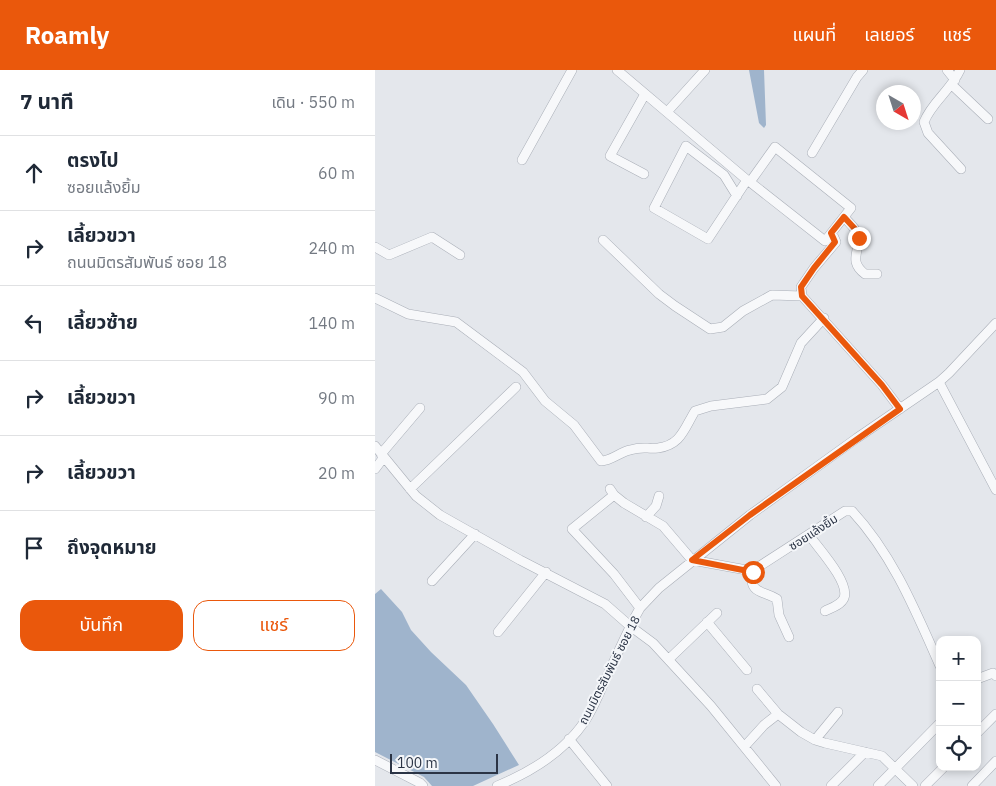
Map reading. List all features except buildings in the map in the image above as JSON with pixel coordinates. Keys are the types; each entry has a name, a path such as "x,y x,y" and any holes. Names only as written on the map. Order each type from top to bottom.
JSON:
{"street":[{"path":"522,160 572,70"},
{"path":"617,70 748,181 825,241 851,208 775,147 748,181 737,196 708,239 654,208 686,146 724,175 737,196"},
{"path":"667,112 705,70"},
{"path":"812,153 863,70"},
{"path":"947,70 954,82 989,118"},
{"path":"960,70 954,82 929,110 924,122 928,133 961,169"},
{"path":"645,94 610,156 645,174"},
{"path":"844,217 856,230 859,238 855,258 858,265 865,274 877,274"},
{"path":"831,233 835,242 801,287 802,296 824,318 882,385 900,409"},
{"path":"375,247 389,255 432,237 460,255"},
{"path":"603,240 659,294 710,329 723,327 743,310 772,295 802,296"},
{"path":"375,298 408,314 456,322 523,372 545,401 574,425 601,460 606,460 641,446 657,448 674,444 681,437 695,412 711,406 767,399 782,387 801,343 824,318"},
{"name":"ถนนมิตรสัมพันธ์ ซอย 18","path":"497,786 523,775 537,766 569,739 585,720 640,608 659,588 750,515 939,382 996,323"},
{"path":"939,382 996,490"},
{"path":"410,489 516,387"},
{"path":"375,469 383,455 420,408"},
{"path":"375,446 416,496 440,514 520,560 605,604 653,643 745,746 776,786"},
{"path":"640,608 614,574 572,529 612,492 646,517 663,526 692,560 753,572 751,579 754,588 762,594 777,599 779,615 789,637"},
{"path":"646,517 656,506 659,496"},
{"name":"ซอยแล้งยิ้ม","path":"753,572 845,511 852,511 878,544 909,596 936,657"},
{"path":"432,581 475,534"},
{"path":"809,535 841,579 844,594 843,600 833,608 825,611"},
{"path":"498,632 546,572"},
{"path":"669,659 717,613"},
{"path":"707,622 747,670"},
{"path":"981,681 993,674 996,676"},
{"path":"757,688 778,714 801,732 815,740 882,756 913,786"},
{"path":"815,740 838,712"},
{"path":"745,746 778,714"},
{"path":"981,729 996,714"},
{"path":"878,786 937,726"},
{"path":"569,739 607,786"},
{"path":"831,786 865,752"},
{"path":"375,760 423,786"},
{"path":"972,786 996,761"},
{"path":"925,786 940,771"}],"water":[{"path":"749,70 764,70 766,125 764,128 759,123"},
{"path":"381,589 402,612 411,630 466,685 519,765 473,786 432,786 424,777 375,752 375,594"}],"route":[{"path":"753,572 692,560 750,515 900,409 887,390 824,318 802,296 801,287 835,242 831,233 844,217 856,230 859,238"}]}
